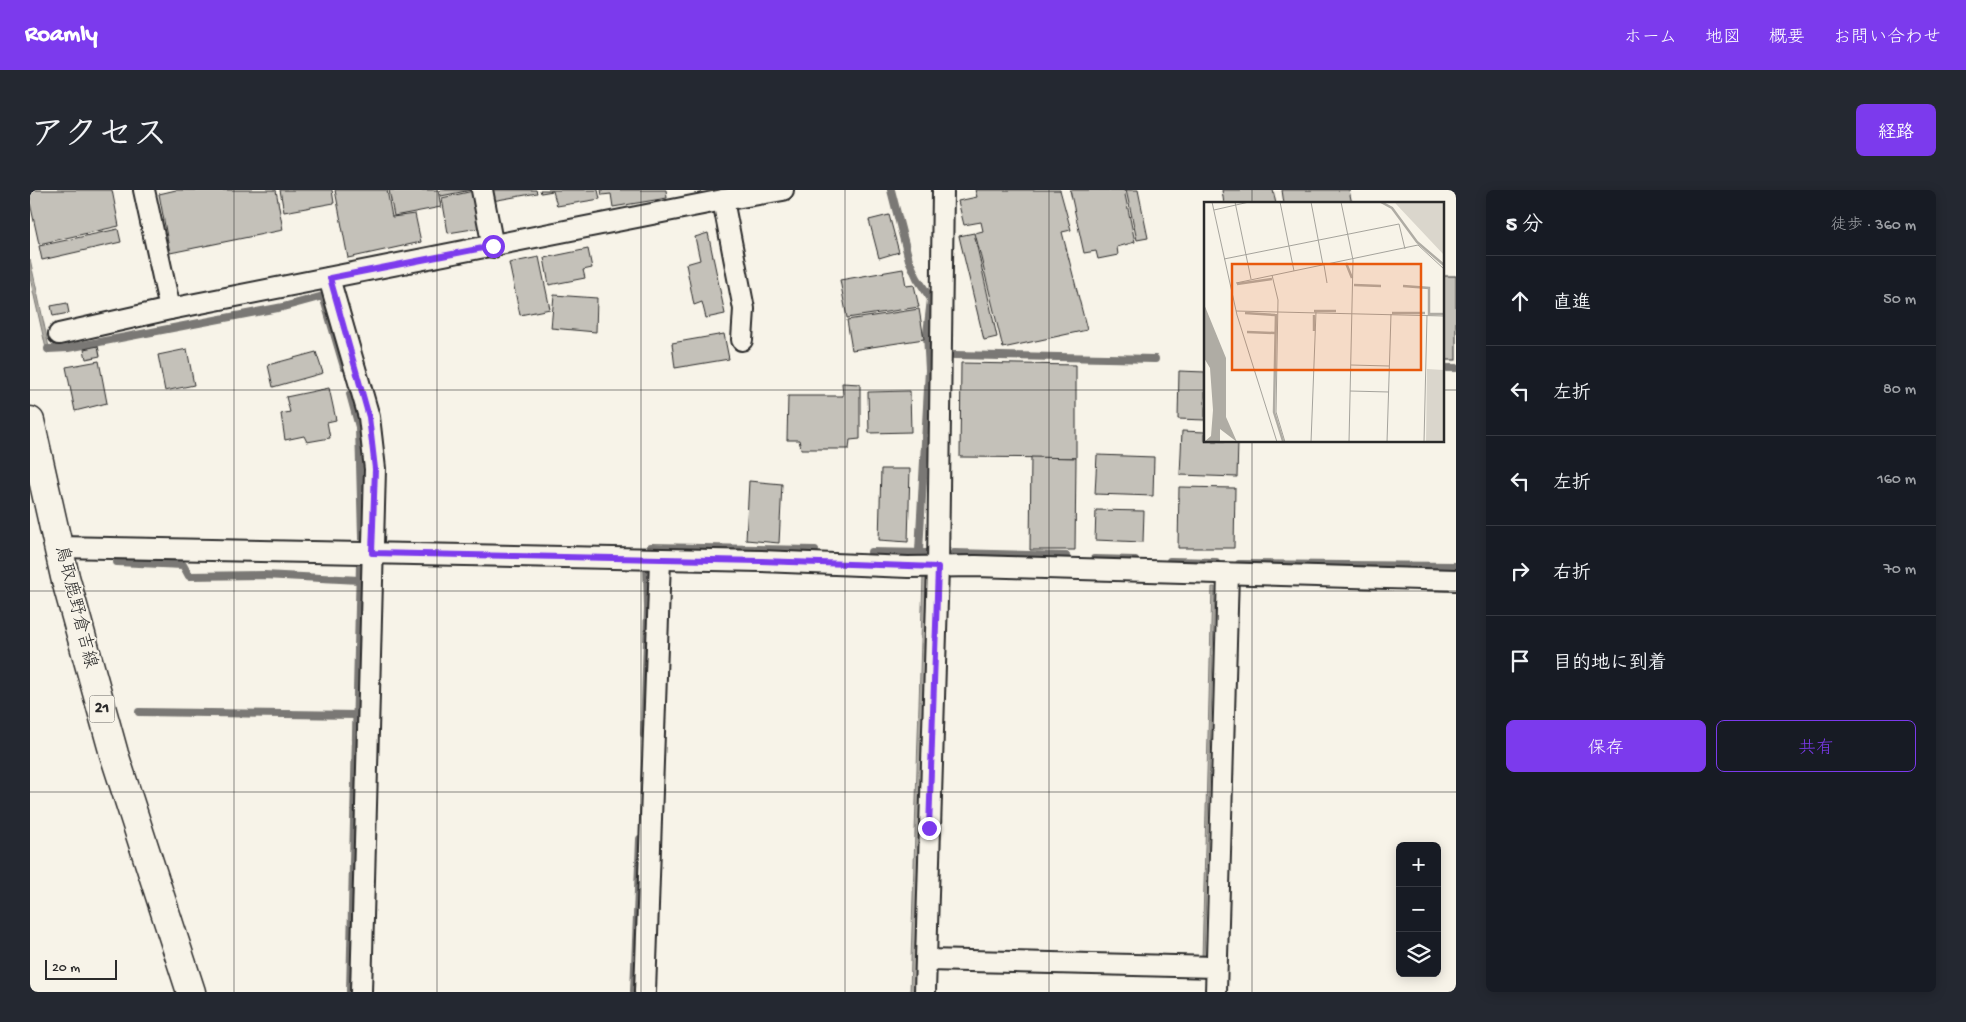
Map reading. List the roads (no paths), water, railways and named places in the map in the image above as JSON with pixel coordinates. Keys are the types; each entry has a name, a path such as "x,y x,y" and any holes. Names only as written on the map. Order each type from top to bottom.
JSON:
{"main road":[{"name":"鳥取鹿野倉吉線","path":"30,421 65,577 114,754 191,992"}],"street":[{"path":"144,190 170,309"},
{"path":"482,190 493,246"},
{"path":"59,334 170,309 493,246 717,197 783,190"},
{"path":"925,992 938,567 942,190"},
{"path":"717,197 744,309 742,340"},
{"path":"330,278 369,417 375,469 361,992"},
{"path":"59,547 938,567 976,566 1456,580"},
{"path":"646,992 660,560"},
{"path":"1216,992 1228,574"},
{"path":"926,960 1216,967"}],"waterway":[{"path":"891,190 909,260 917,278 931,299 927,334 929,370 919,551"},
{"path":"48,349 68,348 283,307 323,296 344,367"},
{"path":"954,355 1155,359"},
{"path":"1444,368 1456,368"},
{"path":"350,394 359,427 362,537"},
{"path":"651,547 815,550"},
{"path":"871,552 927,553"},
{"path":"954,553 1066,556"},
{"path":"1094,559 1135,560"},
{"path":"1170,561 1216,562"},
{"path":"117,562 183,565 189,576 264,575 359,580"},
{"path":"350,992 360,563"},
{"path":"1239,564 1456,566"},
{"path":"644,735 648,608 647,569"},
{"path":"139,712 357,715"},
{"path":"634,992 640,839"}]}
